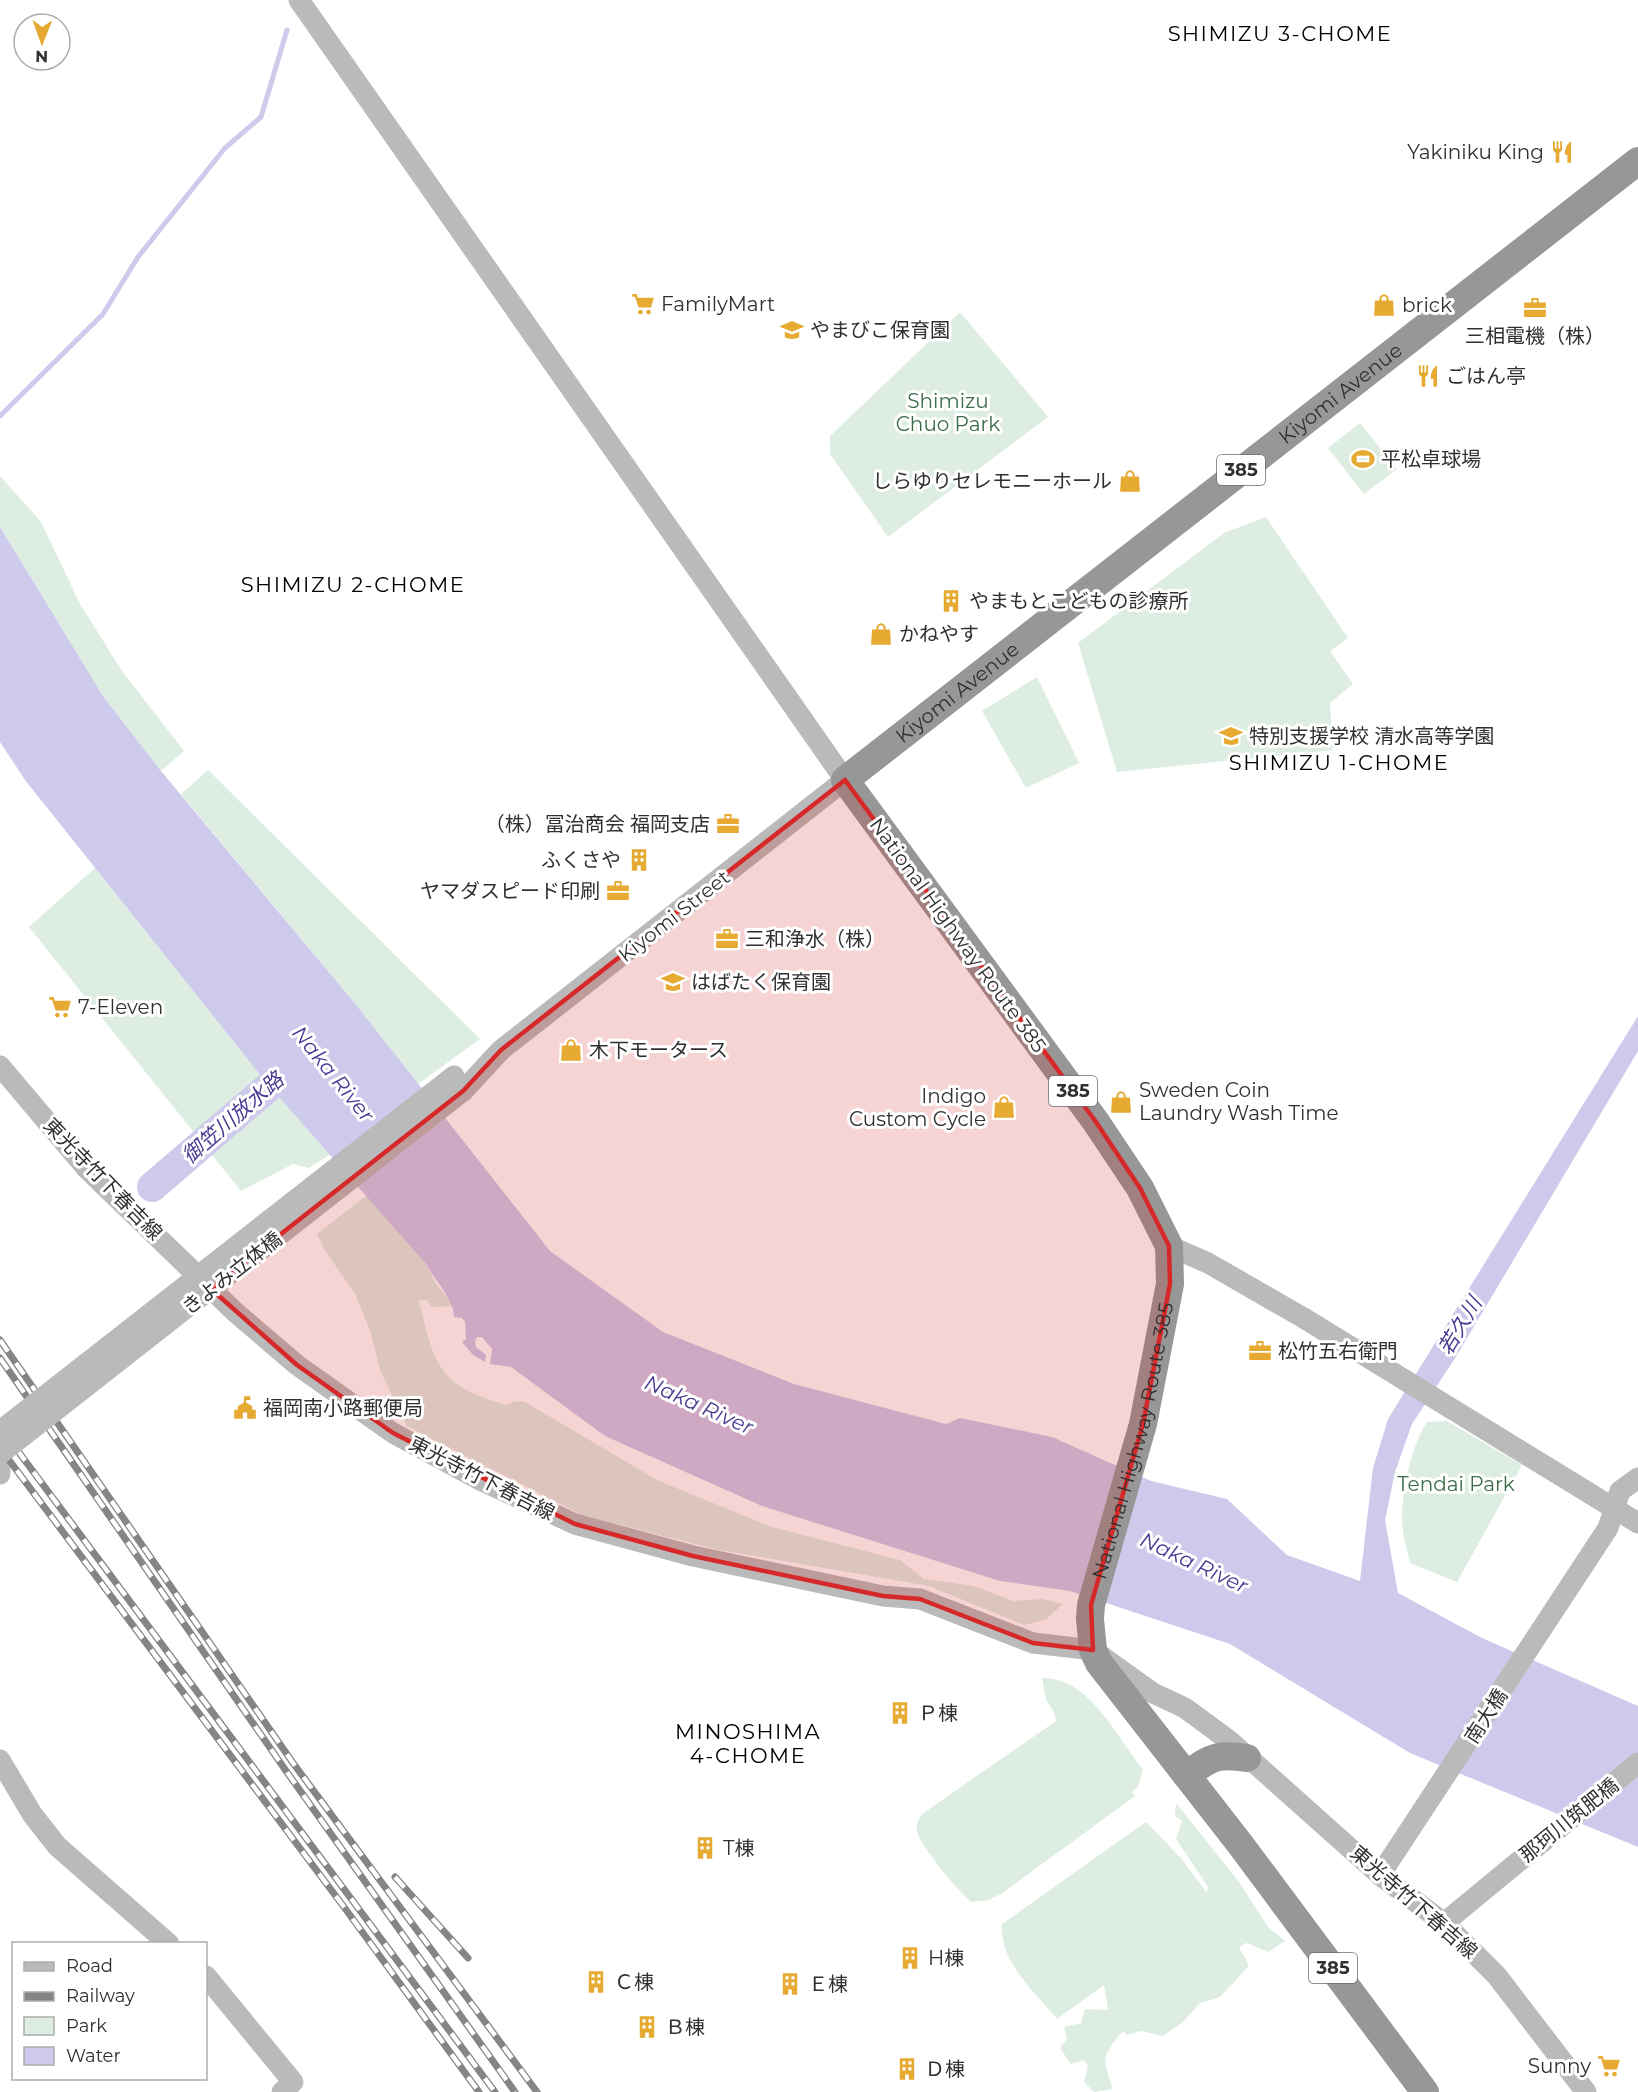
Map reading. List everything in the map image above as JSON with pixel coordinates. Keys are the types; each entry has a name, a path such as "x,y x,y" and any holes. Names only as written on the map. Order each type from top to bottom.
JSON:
{"highway":[{"name":"Kiyomi Avenue","path":"845,780 1638,161"},
{"name":"National Highway Route 385","path":"845,780 1096,1122 1140,1188 1169,1246 1170,1284 1143,1424 1089,1619 1093,1650 1112,1681 1240,1844 1425,2092"},
{"path":"1186,1775 1213,1756 1224,1754 1247,1758"}],"street":[{"path":"299,0 845,780"},
{"name":"Kiyomi Street","path":"458,1084 845,780"},
{"name":"東光寺竹下春吉線","path":"0,1066 87,1168 235,1312 297,1365 393,1433 480,1480 575,1524 693,1556 883,1596 920,1599 1033,1643 1093,1650 1153,1693 1185,1708 1231,1742 1380,1875 1444,1923 1497,1976 1586,2092"},
{"name":"きよみ立体橋","path":"0,1431 458,1084"},
{"name":"きよみ立体橋","path":"0,1454 458,1084"},
{"path":"1169,1246 1208,1263 1411,1383 1638,1523"},
{"name":"南大橋","path":"1380,1875 1608,1528 1620,1491 1638,1478"},
{"path":"0,1760 32,1814 57,1846 168,1942"},
{"name":"那珂川筑肥橋","path":"1444,1923 1638,1763"},
{"path":"207,1977 293,2082 282,2092"}],"highlighted area":[{"path":"845,780 1096,1122 1140,1188 1169,1246 1170,1284 1143,1424 1091,1605 1093,1650 1033,1643 920,1599 883,1596 693,1556 575,1524 393,1433 297,1365 211,1289 463,1091 501,1050"}],"green space":[{"name":"Shimizu Chuo Park","path":"960,312 1048,417 888,537 830,454 830,436"},
{"name":"平松卓球場","path":"1360,423 1397,469 1364,494 1328,448"},
{"path":"0,476 41,522 80,604 122,671 184,751 161,771 103,696 0,527"},
{"path":"1266,517 1348,638 1330,651 1353,684 1330,703 1333,750 1117,772 1078,643 1224,533"},
{"path":"1037,677 1079,763 1026,788 982,711"},
{"path":"208,770 480,1039 418,1084 353,1001 181,794"},
{"path":"95,868 265,1081 331,1154 309,1168 293,1164 241,1191 29,927"},
{"path":"367,1195 426,1264 436,1284 454,1306 432,1307 427,1300 419,1300 435,1356 442,1369 452,1380 465,1389 506,1405 516,1401 525,1402 659,1481 772,1527 900,1560 924,1579 974,1586 1013,1601 1042,1599 1063,1604 1045,1620 1024,1625 929,1586 714,1549 582,1515 407,1426 380,1370 371,1333 355,1294 324,1249 317,1234"},
{"name":"Tendai Park","path":"1447,1421 1522,1465 1457,1582 1410,1563 1402,1522 1406,1480 1416,1443 1427,1422"},
{"path":"1042,1678 1059,1680 1074,1687 1100,1711 1143,1769 1138,1787 1132,1792 1135,1796 1001,1894 988,1900 971,1902 950,1880 928,1851 918,1835 918,1821 922,1814 1056,1721 1054,1712 1046,1700"},
{"path":"1176,1803 1239,1882 1268,1927 1285,1941 1268,1952 1247,1943 1239,1947 1249,1966 1220,1997 1200,2003 1183,2022 1163,2036 1141,2031 1127,2035 1123,2031 1107,2053 1106,2058 1113,2089 1094,2092 1084,2082 1088,2066 1084,2060 1071,2064 1060,2048 1067,2039 1064,2027 1081,2023 1085,2009 1108,2010 1104,1985 1057,2019 1012,1963 1006,1951 1002,1924 1146,1822 1181,1858 1207,1893 1208,1887 1176,1839 1182,1821 1175,1816"}],"water":[{"path":"0,527 103,696 161,771 353,1001 550,1251 663,1332 794,1384 946,1424 960,1418 1052,1437 1151,1481 1227,1499 1287,1555 1360,1581 1373,1468 1388,1419 1638,1016 1638,1051 1457,1355 1412,1424 1395,1472 1385,1520 1398,1593 1482,1638 1638,1706 1638,1847 1410,1753 1230,1644 1070,1591 1000,1581 762,1506 605,1436 511,1367 490,1364 492,1349 482,1337 477,1337 475,1341 476,1347 486,1355 485,1362 473,1355 462,1342 466,1339 465,1322 462,1318 454,1317 448,1297 426,1264 265,1081 25,780 0,742"}],"waterway":[{"path":"0,416 103,314 138,257 225,148 261,117 287,30"},
{"name":"御笠川放水路","path":"152,1187 300,1060"}],"railway":[{"path":"0,1340 293,1763 537,2092"},
{"path":"0,1358 284,1768 515,2092"},
{"path":"0,1427 495,2092"},
{"path":"0,1448 344,1907 479,2092"},
{"path":"395,1877 468,1958"}],"place":[{"name":"Yakiniku King","path":"1562,152"},
{"name":"FamilyMart","path":"643,304"},
{"name":"brick","path":"1384,305"},
{"name":"三相電機（株）","path":"1535,308"},
{"name":"やまびこ保育園","path":"792,330"},
{"name":"ごはん亭","path":"1428,376"},
{"name":"平松卓球場","path":"1363,459"},
{"name":"しらゆりセレモニーホール","path":"1130,481"},
{"name":"やまもとこどもの診療所","path":"951,601"},
{"name":"かねやす","path":"881,634"},
{"name":"特別支援学校 清水高等学園","path":"1231,736"},
{"name":"（株）冨治商会 福岡支店","path":"728,824"},
{"name":"ふくさや","path":"639,860"},
{"name":"ヤマダスピード印刷","path":"618,891"},
{"name":"三和浄水（株）","path":"727,939"},
{"name":"はばたく保育園","path":"673,982"},
{"name":"7-Eleven","path":"60,1007"},
{"name":"木下モータース","path":"571,1050"},
{"name":"Sweden Coin Laundry Wash Time","path":"1121,1102"},
{"name":"Indigo Custom Cycle","path":"1004,1107"},
{"name":"松竹五右衛門","path":"1260,1351"},
{"name":"福岡南小路郵便局","path":"245,1408"},
{"name":"Ｐ棟","path":"900,1713"},
{"name":"T棟","path":"705,1848"},
{"name":"H棟","path":"910,1958"},
{"name":"Ｃ棟","path":"596,1982"},
{"name":"Ｅ棟","path":"790,1984"},
{"name":"Ｂ棟","path":"647,2027"},
{"name":"Sunny","path":"1609,2066"},
{"name":"Ｄ棟","path":"907,2069"}],"district":[{"name":"SHIMIZU 3-CHOME","path":"1280,34"},
{"name":"SHIMIZU 2-CHOME","path":"353,585"},
{"name":"SHIMIZU 1-CHOME","path":"1339,763"},
{"name":"MINOSHIMA 4-CHOME","path":"748,1744"}],"water label":[{"name":"Naka River","path":"333,1074"},
{"name":"若久川","path":"1460,1326"},
{"name":"Naka River","path":"699,1405"},
{"name":"Naka River","path":"1194,1563"}]}
